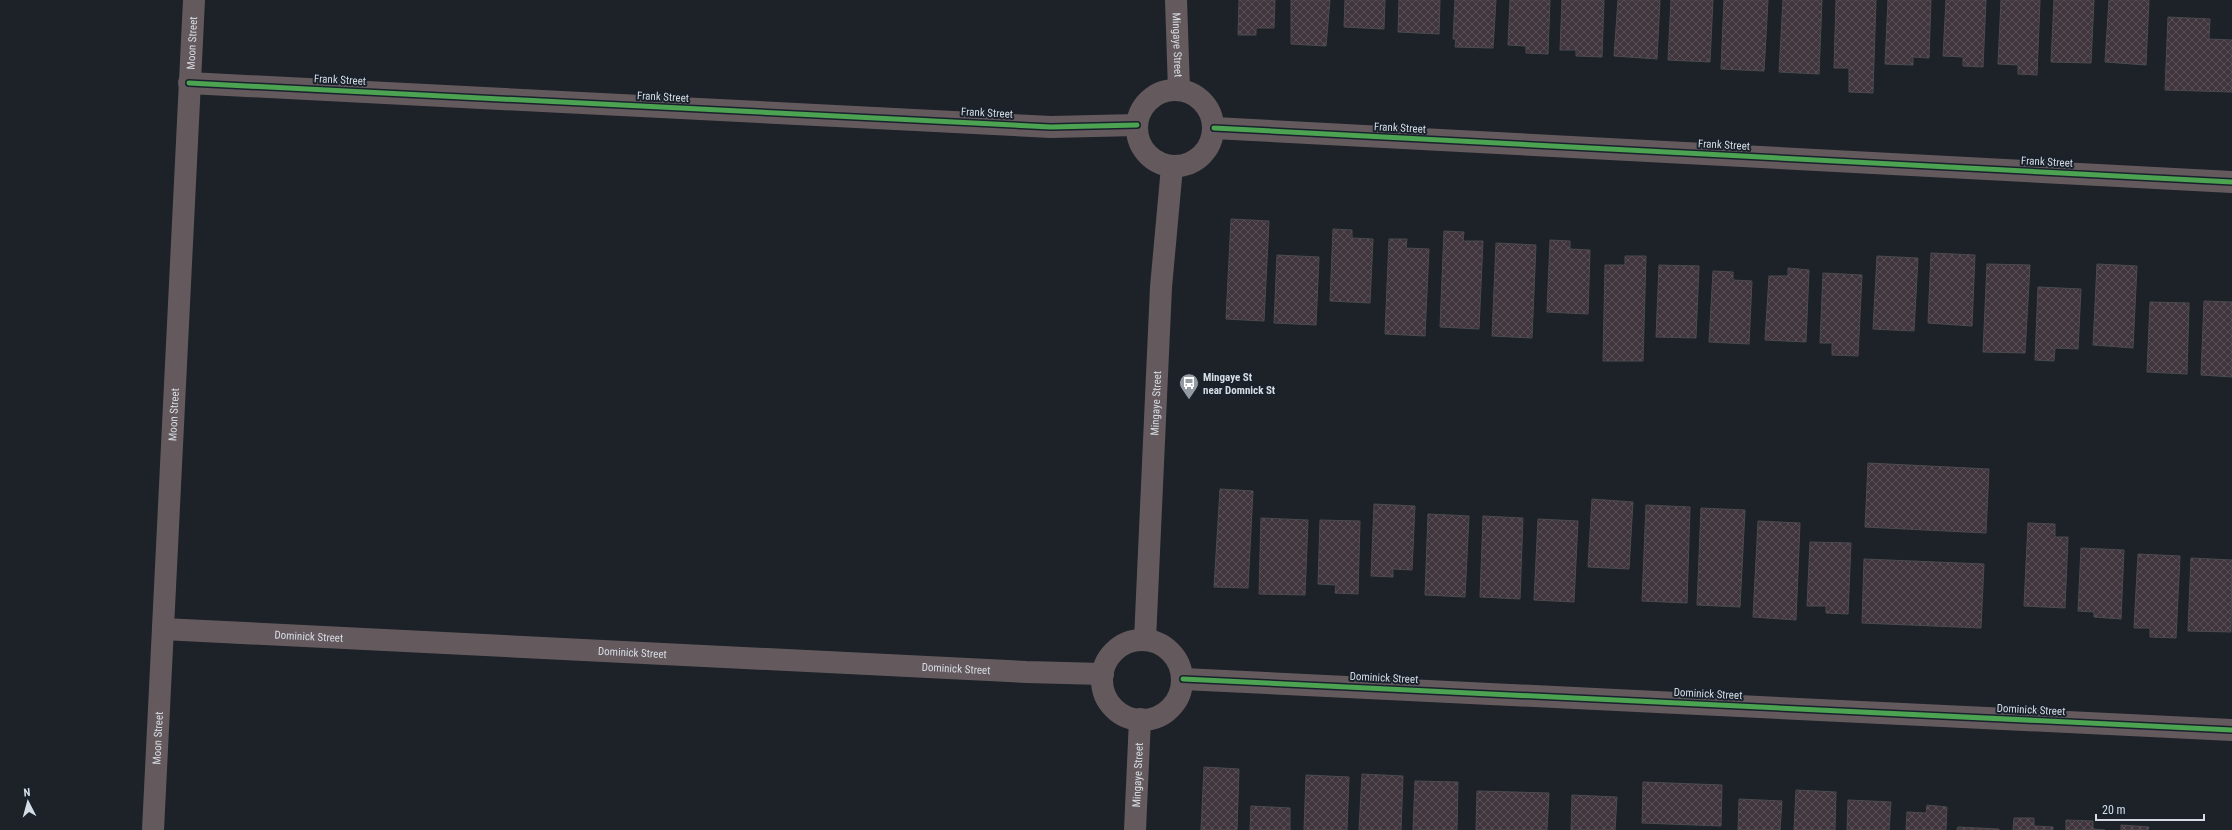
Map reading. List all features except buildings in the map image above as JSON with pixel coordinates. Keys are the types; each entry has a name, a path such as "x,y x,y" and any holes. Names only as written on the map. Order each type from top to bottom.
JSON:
{"street":[{"name":"Moon Street","path":"153,830 194,0"},
{"name":"Mingaye Street","path":"1176,0 1179,90"},
{"name":"Frank Street","path":"189,83 1051,127 1137,125"},
{"path":"1179,90 1197,96 1204,103 1210,110 1214,128 1212,141 1206,152 1197,161 1185,166 1172,167 1153,160 1146,153 1140,145 1137,125 1139,115 1151,99 1159,94 1179,90"},
{"name":"Frank Street","path":"1214,128 2232,182"},
{"name":"Mingaye Street","path":"1145,640 1161,287 1172,167"},
{"name":"Dominick Street","path":"163,629 1026,672 1103,674"},
{"path":"1145,640 1158,643 1174,655 1180,666 1182,679 1178,698 1170,708 1160,716 1140,719 1121,714 1111,705 1103,687 1103,674 1107,661 1115,651 1126,644 1145,640"},
{"name":"Dominick Street","path":"1182,679 2232,730"},
{"name":"Mingaye Street","path":"1135,830 1140,719"}],"cycle path":[{"path":"189,83 1051,127 1137,125"},
{"path":"1214,128 2232,182"},
{"path":"1183,679 2232,730"}],"place":[{"name":"Mingaye St near Domnick St","path":"1189,400"}]}
